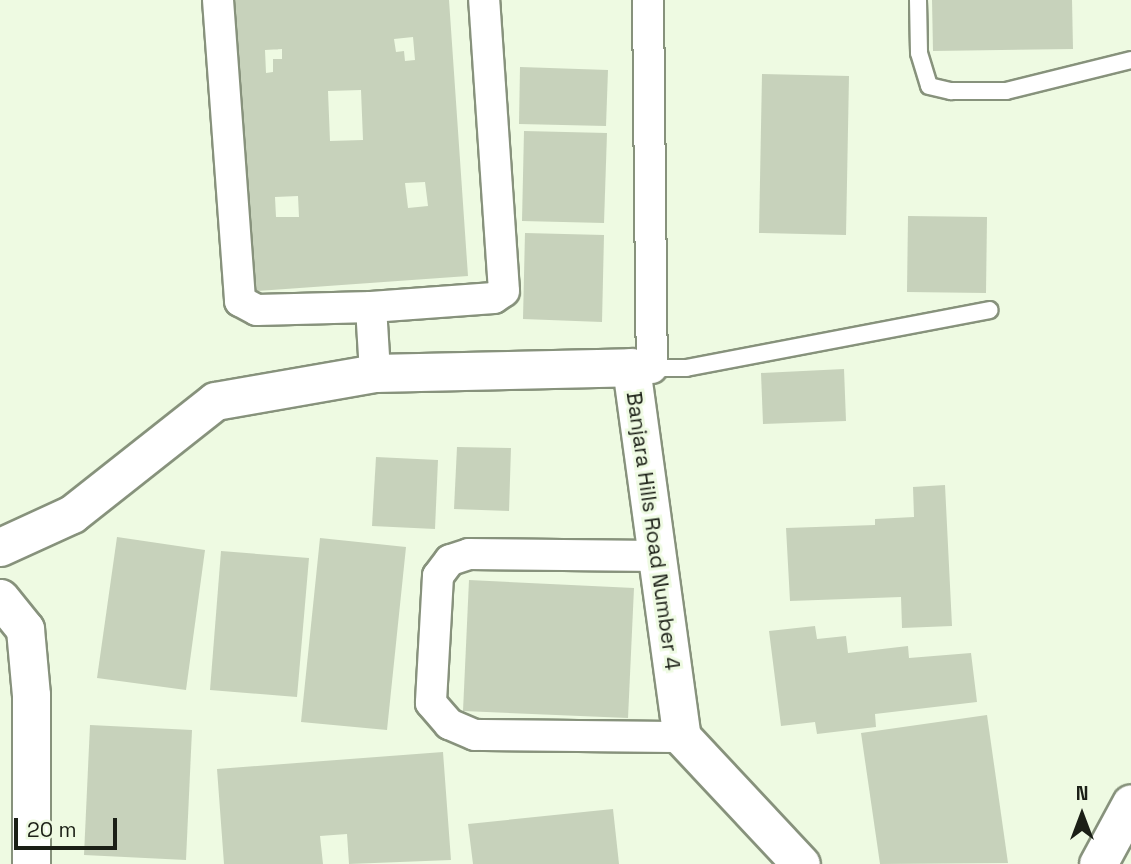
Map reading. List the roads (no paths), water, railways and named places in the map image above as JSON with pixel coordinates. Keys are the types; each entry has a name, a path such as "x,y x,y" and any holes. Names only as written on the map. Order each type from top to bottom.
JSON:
{"street":[{"path":"218,0 240,301 257,310 371,307 494,298 504,291 484,0"},
{"path":"641,367 648,0"},
{"path":"371,307 374,373"},
{"name":"Banjara Hills Road Number 4","path":"0,547 72,514 215,401 374,373 641,367 657,556 682,737"},
{"path":"657,556 469,554 450,560 438,576 431,703 449,724 475,735 682,737 802,864"},
{"path":"0,598 25,629 32,695 28,861"},
{"path":"1098,864 1131,803"}],"lane":[{"path":"918,0 919,53 929,86 951,91 1006,91 1131,60"},
{"path":"641,367 686,368 990,310"}]}
